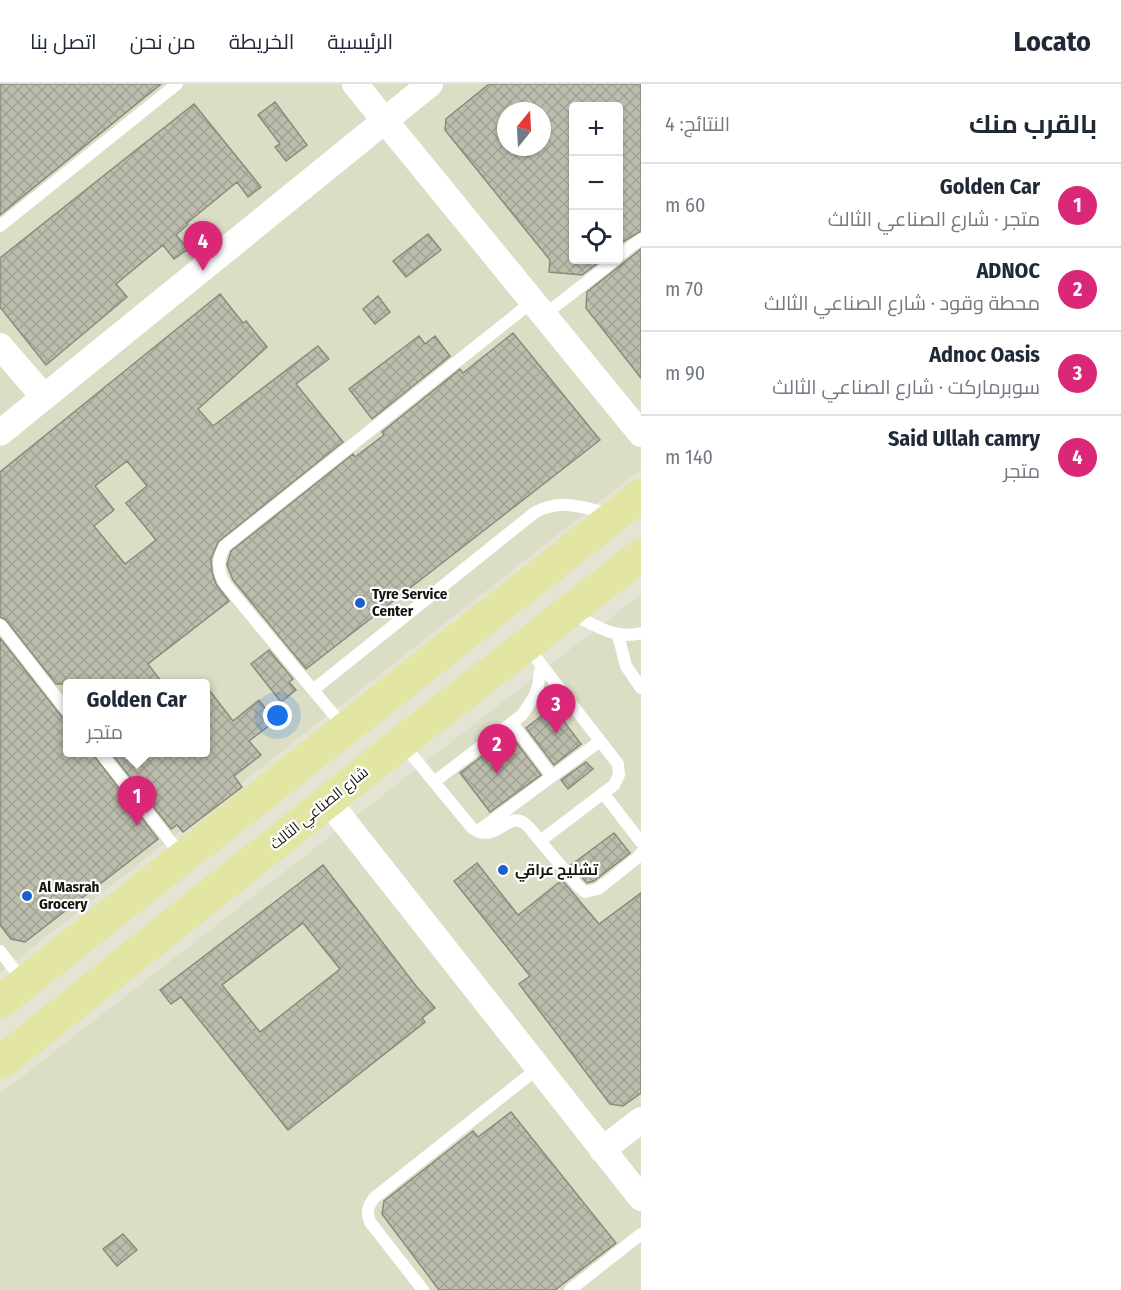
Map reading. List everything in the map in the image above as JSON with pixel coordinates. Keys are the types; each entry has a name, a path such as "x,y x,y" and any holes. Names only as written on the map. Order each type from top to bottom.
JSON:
{"main road":[{"path":"13,993 641,495"},
{"name":"شارع الصناعي الثالث","path":"0,1063 401,742 533,655 569,612 641,555"}],"street":[{"path":"355,84 641,434"},
{"path":"0,433 384,119 430,84"},
{"path":"0,346 44,397"},
{"path":"328,801 537,1069 641,1198"},
{"path":"602,1150 641,1120"}],"lane":[{"path":"0,226 177,84"},
{"path":"623,252 641,239"},
{"path":"345,728 225,585 219,569 221,553 231,540 538,308 609,264"},
{"path":"313,690 534,513 553,505 563,504 615,515"},
{"path":"569,612 618,635 630,636 641,633"},
{"path":"0,625 63,706"},
{"path":"618,635 626,666 641,688"},
{"path":"434,782 522,715 534,697 538,686 533,655"},
{"path":"533,655 620,770 617,781 603,794 540,841"},
{"path":"512,723 552,776"},
{"path":"478,831 600,741"},
{"path":"401,742 478,831 491,833 511,821 519,820 526,824 585,892 598,889 641,853"},
{"path":"103,757 183,857"},
{"path":"603,794 641,842"},
{"path":"0,951 13,993"},
{"path":"423,1290 370,1222 368,1209 370,1203 537,1069"},
{"path":"570,1290 641,1234"}],"shaded area":[{"path":"0,84 641,84 641,469 0,973"},
{"path":"641,594 641,1290 0,1290 0,1094"}],"building":[{"path":"0,84 161,84 0,215"},
{"path":"489,84 641,84 641,231 623,242 623,102 569,102 569,264 597,264 582,275 549,272 550,260 445,130 446,119"},
{"path":"275,102 307,145 286,161 275,147 280,144 258,115"},
{"path":"194,104 261,187 248,197 237,182 187,223 176,235 188,249 174,259 163,245 116,284 127,297 46,365 0,307 0,258"},
{"path":"428,234 441,250 406,277 393,261"},
{"path":"641,249 641,378 586,308 587,292"},
{"path":"220,294 243,323 246,321 267,347 198,409 213,426 318,346 329,359 296,384 343,442 218,542 211,559 212,572 216,584 229,601 148,664 159,679 63,679 63,684 56,684 6,620 0,617 0,472","holes":["127,461 147,486 126,503 156,540 125,564 94,526 114,510 95,486"]},
{"path":"378,296 390,312 375,324 363,309"},
{"path":"513,333 600,440 306,669 233,580 227,565 231,551 353,454 355,457 384,435 382,432 460,369 463,373"},
{"path":"419,336 425,344 435,336 450,356 372,419 349,389"},
{"path":"0,638 63,718 63,757 95,757 158,839 25,942 11,939 0,925"},
{"path":"269,650 293,679 289,682 296,690 281,702 251,664"},
{"path":"210,691 233,721 259,700 275,721 249,741 261,755 234,776 242,787 183,832 177,825 171,829 114,757 210,757"},
{"path":"553,707 581,744 554,765 526,728"},
{"path":"506,738 508,741 513,738 541,775 490,812 460,773"},
{"path":"586,762 593,769 568,789 561,780"},
{"path":"614,833 630,853 594,881 587,883 571,865"},
{"path":"477,863 518,915 562,880 599,924 641,893 641,1093 623,1106 610,1104 519,984 530,976 454,881"},
{"path":"323,865 435,1008 422,1018 425,1022 288,1130 181,997 171,1004 160,990","holes":["303,923 340,969 260,1032 222,985"]},
{"path":"511,1112 616,1243 555,1290 439,1290 382,1214 384,1201 473,1131 478,1137"},
{"path":"123,1234 137,1250 117,1266 103,1249"}],"place":[{"name":"Said Ullah camry","path":"203,271"},
{"name":"Tyre Service Center","path":"360,603"},
{"name":"Adnoc Oasis","path":"556,734"},
{"name":"ADNOC","path":"497,774"},
{"name":"Golden Car","path":"137,826"},
{"name":"تشليح عراقي","path":"503,870"},
{"name":"Al Masrah Grocery","path":"27,896"}]}
